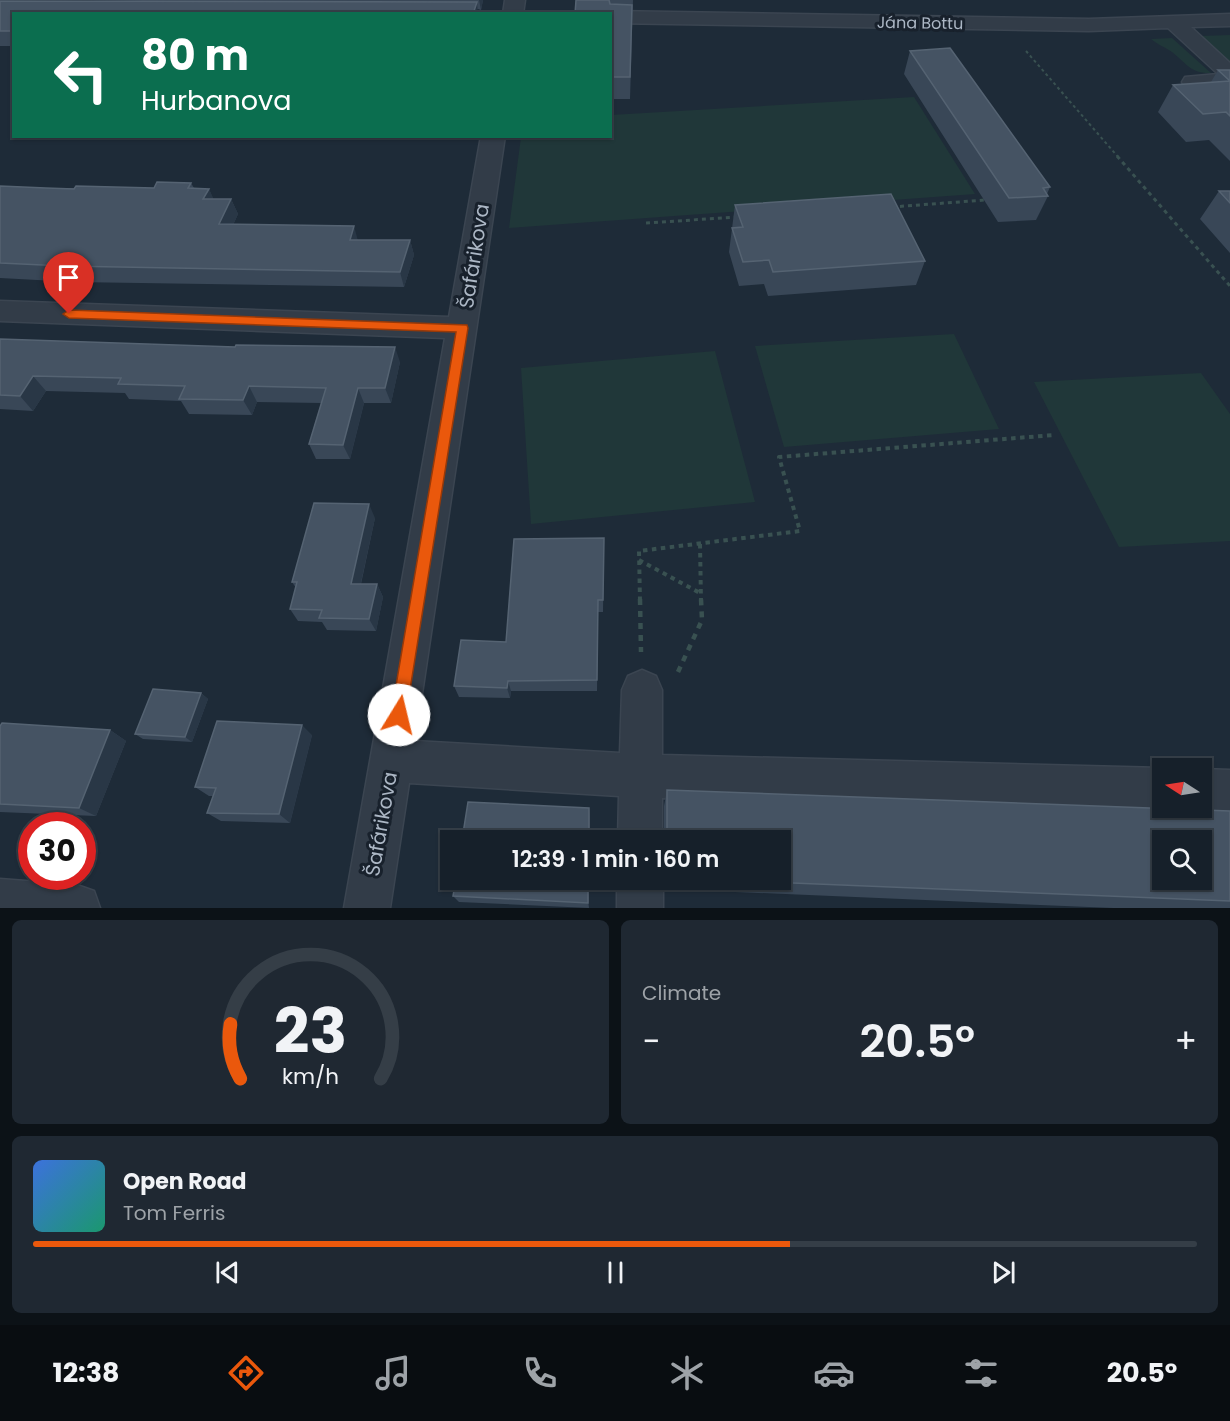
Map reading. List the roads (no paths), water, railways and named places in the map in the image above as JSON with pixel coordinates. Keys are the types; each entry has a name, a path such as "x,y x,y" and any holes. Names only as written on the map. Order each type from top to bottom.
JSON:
{"street":[{"name":"Jána Bottu","path":"612,17 1000,24 1174,23 1230,20"},
{"path":"1174,23 1230,74"},
{"path":"1193,82 1230,80"},
{"name":"Šafárikova","path":"367,908 493,138"},
{"path":"0,311 462,328"},
{"path":"640,830 642,690"},
{"path":"392,761 540,762 641,776 1152,790"},
{"path":"1212,791 1230,792"},
{"path":"640,890 640,908"},
{"path":"0,902 77,908"}]}
